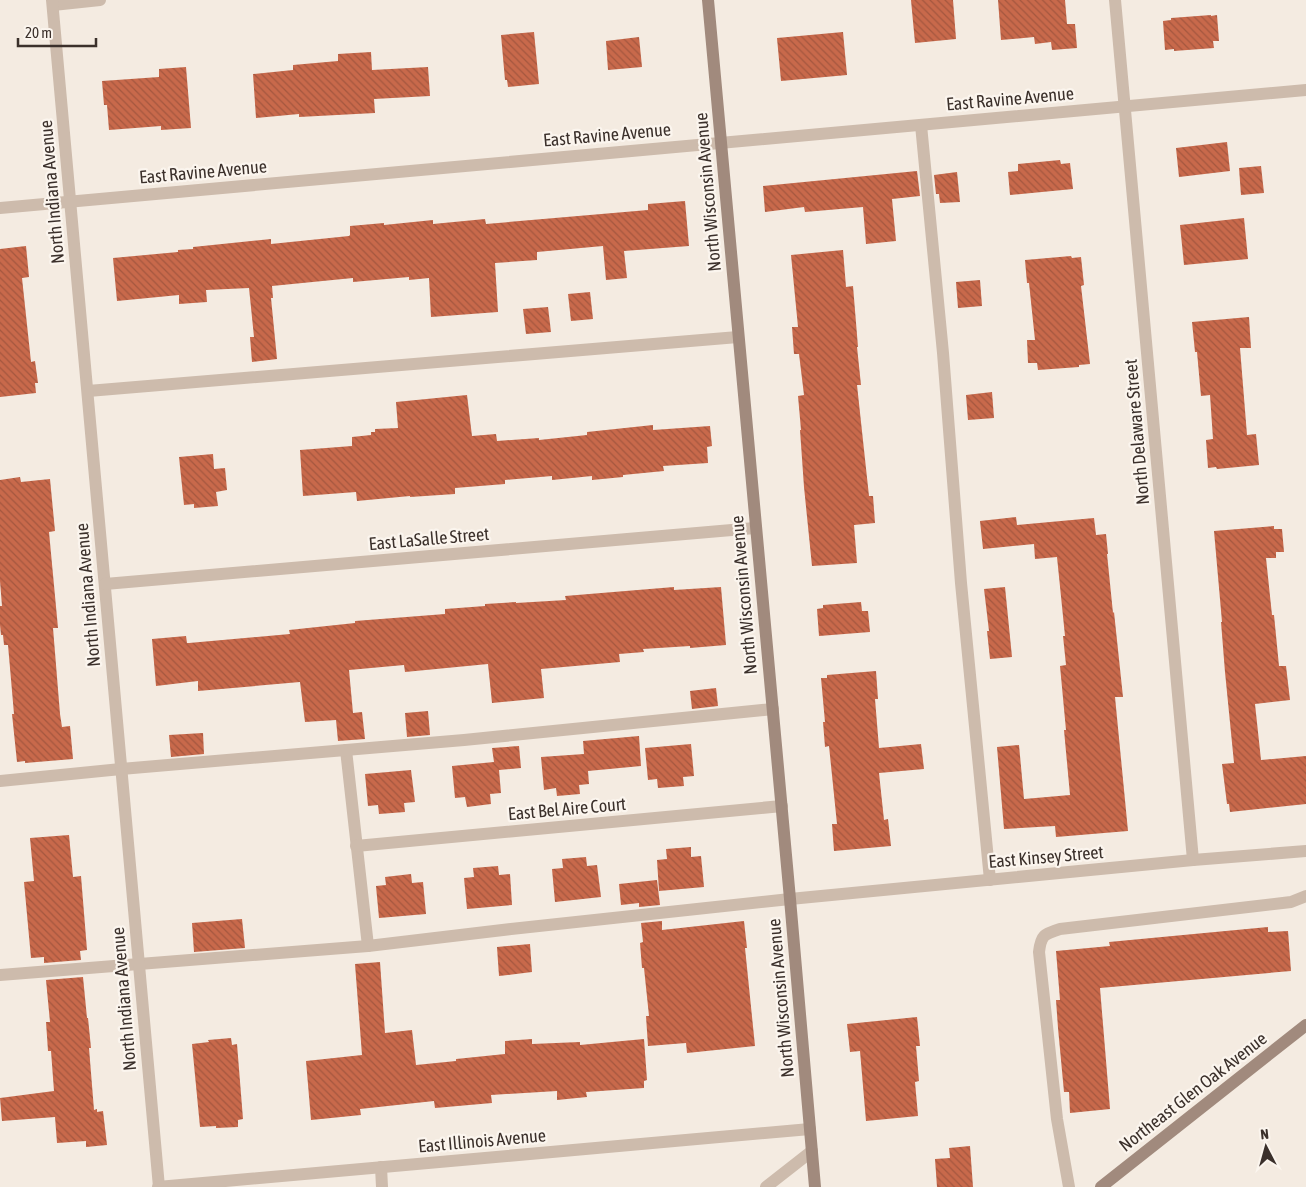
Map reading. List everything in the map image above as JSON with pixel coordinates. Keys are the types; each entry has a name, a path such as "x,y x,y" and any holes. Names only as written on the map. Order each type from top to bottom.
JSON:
{"street":[{"path":"53,2 100,0"},
{"name":"North Wisconsin Avenue","path":"708,0 815,1187"},
{"name":"North Delaware Street","path":"1115,0 1193,860"},
{"name":"North Indiana Avenue","path":"53,2 159,1187"},
{"name":"East Ravine Avenue","path":"0,208 1306,90"},
{"path":"921,125 943,353 961,583 990,880"},
{"path":"88,391 738,337"},
{"name":"East LaSalle Street","path":"105,584 756,528"},
{"path":"0,781 473,739 773,709"},
{"path":"346,750 368,946"},
{"name":"East Bel Aire Court","path":"356,846 782,806"},
{"name":"East Kinsey Street","path":"0,974 368,946 790,899 1193,860 1306,851"},
{"path":"1069,1187 1057,1119 1039,952 1040,941 1046,934 1060,929 1290,902 1306,896"},
{"name":"Northeast Glen Oak Avenue","path":"1101,1187 1306,1025"},
{"name":"East Illinois Avenue","path":"159,1187 810,1129"},
{"path":"766,1187 812,1151"},
{"path":"381,1168 382,1187"}],"building":[{"path":"911,0 953,0 956,39 915,43"},
{"path":"998,0 1065,0 1067,24 1075,24 1077,48 1052,50 1051,42 1035,44 1034,37 1001,40"},
{"path":"1217,15 1219,41 1213,41 1214,48 1165,50 1163,21 1171,20 1171,18"},
{"path":"534,32 539,84 508,87 507,80 505,80 501,35"},
{"path":"843,32 847,75 781,81 777,38"},
{"path":"639,37 642,67 608,70 606,41"},
{"path":"371,52 372,70 428,67 430,96 374,99 375,113 299,117 299,114 256,118 253,74 293,70 293,65 338,61 338,54"},
{"path":"186,67 191,128 161,130 161,126 109,130 107,105 104,105 102,81 159,77 159,69"},
{"path":"1227,142 1230,171 1179,177 1176,148"},
{"path":"1060,160 1061,164 1070,163 1073,189 1010,195 1008,172 1018,171 1018,164"},
{"path":"1261,166 1264,193 1241,195 1239,168"},
{"path":"917,171 920,196 892,199 896,241 866,244 863,207 805,212 804,207 765,212 763,186"},
{"path":"957,172 960,202 940,203 939,194 936,194 934,175"},
{"path":"685,201 689,246 624,251 627,278 606,280 603,246 537,252 537,260 495,263 498,312 431,317 429,278 409,280 409,277 353,282 353,278 272,286 273,298 271,298 277,359 252,362 250,337 254,337 249,288 206,290 207,302 179,304 179,295 117,301 113,258 178,252 178,250 193,249 193,247 271,239 271,244 349,236 350,226 433,220 433,224 485,219 486,224 648,210 648,204"},
{"path":"1244,218 1248,259 1184,265 1180,225"},
{"path":"26,246 29,277 22,278 31,362 35,361 38,383 35,383 36,393 0,397 0,249"},
{"path":"843,250 846,287 853,286 861,385 857,385 869,496 873,496 875,523 854,525 857,563 812,566 798,396 804,395 799,354 794,354 792,327 798,327 791,255"},
{"path":"1071,256 1072,258 1081,257 1084,285 1081,286 1090,364 1079,365 1079,367 1038,370 1037,363 1028,363 1027,340 1035,340 1025,260"},
{"path":"980,280 982,306 958,308 956,282"},
{"path":"590,292 593,319 571,321 568,294"},
{"path":"548,307 551,332 526,334 523,309"},
{"path":"1249,317 1251,348 1240,348 1247,435 1256,434 1259,465 1217,469 1216,467 1208,468 1206,440 1213,439 1210,395 1201,396 1192,322"},
{"path":"992,392 994,418 968,420 966,395"},
{"path":"467,395 472,436 496,434 497,441 539,438 539,440 587,435 587,432 653,425 653,430 710,426 712,446 707,447 708,463 663,466 664,471 592,480 592,476 552,480 552,476 505,480 505,484 455,488 455,494 357,501 356,492 303,496 300,450 352,446 352,437 371,435 371,432 375,432 375,429 398,428 396,402"},
{"path":"213,454 214,469 225,468 227,490 216,492 218,506 194,508 194,504 184,505 179,457"},
{"path":"20,477 21,482 50,479 55,531 49,532 58,628 53,628 60,714 62,727 70,726 73,759 17,762 8,645 4,645 0,625 0,606 2,606 0,581 0,480"},
{"path":"1016,517 1017,525 1094,518 1096,535 1106,534 1123,697 1115,697 1128,831 1056,837 1055,826 1004,829 997,747 1019,745 1024,799 1070,795 1060,666 1066,665 1063,636 1065,636 1057,557 1035,559 1034,544 983,549 980,521"},
{"path":"1274,526 1274,529 1282,529 1284,552 1276,552 1276,558 1266,558 1279,666 1286,666 1290,700 1255,704 1261,760 1306,756 1306,804 1230,812 1229,804 1227,804 1222,764 1234,763 1214,531"},
{"path":"674,587 674,590 721,587 726,645 643,649 644,652 619,654 620,662 541,669 544,698 492,703 488,664 405,672 404,665 349,670 353,713 362,712 365,739 338,741 336,720 305,722 300,682 198,691 198,681 156,686 152,639 186,636 187,643 189,643 290,634 289,630 355,623 355,621 445,614 445,609 485,606 485,604 566,600 565,596"},
{"path":"1005,587 1012,657 990,659 984,589"},
{"path":"861,602 862,611 868,611 870,632 819,636 817,609 823,608 823,605"},
{"path":"876,671 878,699 875,699 879,748 921,744 924,769 879,773 884,820 888,819 891,846 834,851 832,824 837,824 829,746 825,747 821,678 827,678 827,675"},
{"path":"716,688 718,706 692,709 690,691"},
{"path":"428,711 430,735 407,737 405,713"},
{"path":"203,733 204,754 171,757 169,735"},
{"path":"639,736 641,766 588,771 589,784 579,785 580,794 557,796 556,788 544,790 541,757 584,754 583,741"},
{"path":"691,744 694,776 683,777 684,786 658,788 657,779 648,780 645,748"},
{"path":"519,746 521,768 499,770 501,793 490,794 491,804 467,807 465,797 455,798 452,766 494,762 492,748"},
{"path":"411,770 415,802 404,803 405,812 379,814 378,805 368,806 365,774"},
{"path":"69,835 73,877 81,876 87,950 80,951 81,960 44,963 44,957 31,958 24,882 34,881 30,838"},
{"path":"691,847 691,857 701,856 704,887 659,891 657,860 667,859 666,849"},
{"path":"586,857 587,866 597,865 601,897 555,902 552,869 563,868 562,859"},
{"path":"498,866 499,875 510,874 512,905 467,909 464,878 474,877 473,868"},
{"path":"411,874 412,883 423,882 426,914 379,918 376,886 386,885 385,877"},
{"path":"657,880 660,905 639,907 639,903 621,905 619,884"},
{"path":"242,919 245,948 194,952 192,923"},
{"path":"662,921 662,930 744,921 755,1046 687,1053 686,1043 648,1046 646,1016 649,1016 644,968 642,968 640,943 643,942 641,923"},
{"path":"1268,927 1268,932 1288,931 1291,971 1100,988 1110,1109 1070,1113 1069,1092 1064,1092 1058,1028 1056,1000 1060,1000 1056,951 1110,946 1109,942"},
{"path":"530,944 532,972 499,976 497,947"},
{"path":"380,962 385,1033 412,1030 416,1065 505,1054 505,1041 532,1039 532,1044 580,1042 580,1045 644,1039 647,1080 644,1081 644,1088 586,1092 587,1097 557,1100 557,1091 491,1095 492,1103 435,1108 434,1101 360,1109 361,1115 311,1120 306,1061 362,1055 355,964"},
{"path":"83,977 91,1048 89,1048 94,1110 97,1109 97,1112 103,1111 107,1145 86,1147 86,1141 57,1143 55,1117 2,1121 0,1098 54,1091 51,1051 48,1051 46,1022 50,1022 46,980"},
{"path":"917,1017 920,1046 916,1046 919,1081 915,1082 918,1116 866,1121 860,1051 850,1052 847,1024"},
{"path":"231,1038 232,1045 237,1044 243,1119 238,1120 238,1127 200,1127 192,1044 209,1042 208,1040"},
{"path":"970,1146 973,1187 937,1187 935,1159 950,1158 949,1148"}]}
